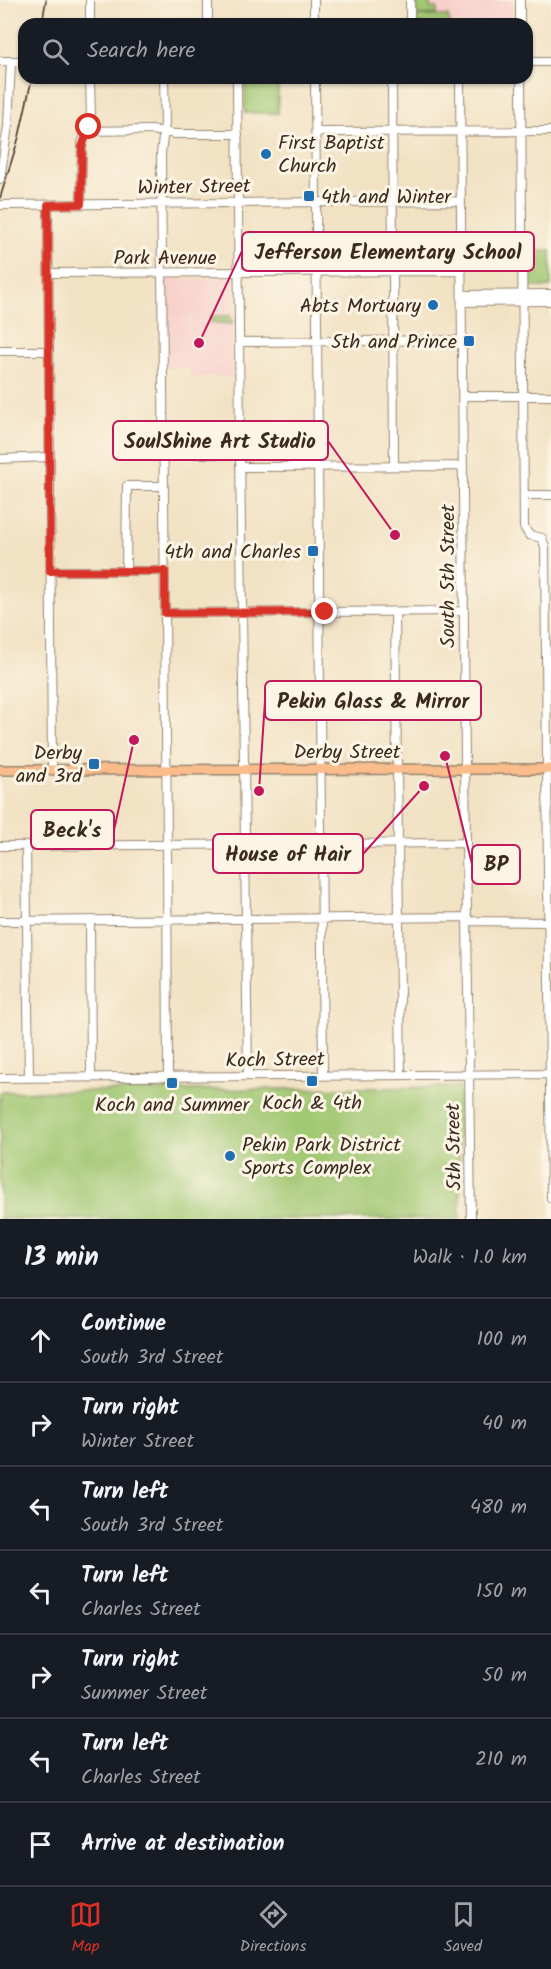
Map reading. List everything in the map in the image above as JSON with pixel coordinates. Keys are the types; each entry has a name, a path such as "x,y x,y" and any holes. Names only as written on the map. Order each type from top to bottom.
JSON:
{"main road":[{"name":"Derby Street","path":"0,770 549,769"}],"street":[{"path":"90,0 90,18"},
{"path":"208,0 208,18"},
{"path":"314,0 314,18"},
{"path":"410,0 410,18"},
{"path":"520,0 520,18"},
{"path":"0,61 18,61"},
{"path":"0,179 8,126 11,61"},
{"path":"533,62 551,62"},
{"path":"81,204 82,147 91,120 90,84"},
{"path":"165,84 161,203 168,1077"},
{"path":"237,84 248,1076"},
{"path":"315,84 323,1075"},
{"path":"392,84 394,466"},
{"name":"South 5th Street","path":"460,84 468,1074"},
{"path":"520,84 525,531 529,535 541,537 545,543 548,652 551,1198"},
{"path":"87,131 151,130 175,134 237,134"},
{"path":"316,132 551,131"},
{"name":"Winter Street","path":"0,205 461,201"},
{"path":"48,205 52,770"},
{"name":"Park Avenue","path":"48,273 461,271"},
{"path":"462,298 522,298 551,294"},
{"path":"522,298 551,302"},
{"path":"240,342 462,340"},
{"path":"0,351 48,351"},
{"path":"463,396 551,396"},
{"path":"163,454 240,454"},
{"path":"0,459 49,457"},
{"path":"240,467 463,466"},
{"path":"126,571 127,486 163,486"},
{"path":"524,495 551,495"},
{"path":"50,571 165,571"},
{"path":"165,613 464,611"},
{"path":"395,612 401,1074"},
{"path":"0,846 466,843"},
{"path":"26,846 29,1078"},
{"path":"0,921 399,917 549,922"},
{"path":"90,920 90,1078"},
{"name":"5th Street","path":"468,1074 471,1219"},
{"name":"Koch Street","path":"0,1078 550,1074"}],"shaded area":[{"path":"417,0 512,0 512,18 417,18"},
{"path":"233,278 234,377 190,377 190,368 165,368 165,279"}],"green space":[{"path":"417,0 430,0 430,8 437,8 437,14 417,15"},
{"path":"417,16 448,16 448,18 417,18"},
{"path":"245,84 278,84 278,113 245,113"},
{"path":"529,251 551,251 551,287 529,287"},
{"path":"210,316 230,316 233,324 210,322"},
{"name":"Pekin Park District Sports Complex","path":"459,1087 460,1219 0,1219 0,1092"}],"railway":[{"path":"43,18 46,0"},
{"path":"0,198 19,137 31,84"}],"place":[{"name":"First Baptist Church","path":"266,154"},
{"name":"4th and Winter","path":"309,196"},
{"name":"Abts Mortuary","path":"433,305"},
{"name":"5th and Prince","path":"469,341"},
{"name":"Jefferson Elementary School","path":"199,343"},
{"name":"SoulShine Art Studio","path":"395,535"},
{"name":"4th and Charles","path":"313,551"},
{"name":"Beck's","path":"134,740"},
{"name":"BP","path":"445,756"},
{"name":"Derby and 3rd","path":"94,764"},
{"name":"House of Hair","path":"424,786"},
{"name":"Pekin Glass & Mirror","path":"259,791"},
{"name":"Koch & 4th","path":"312,1081"},
{"name":"Koch and Summer","path":"172,1083"},
{"name":"Pekin Park District Sports Complex","path":"230,1156"}],"route":[{"path":"89,127 82,147 81,204 48,205 50,571 165,571 165,613 325,612"}]}
